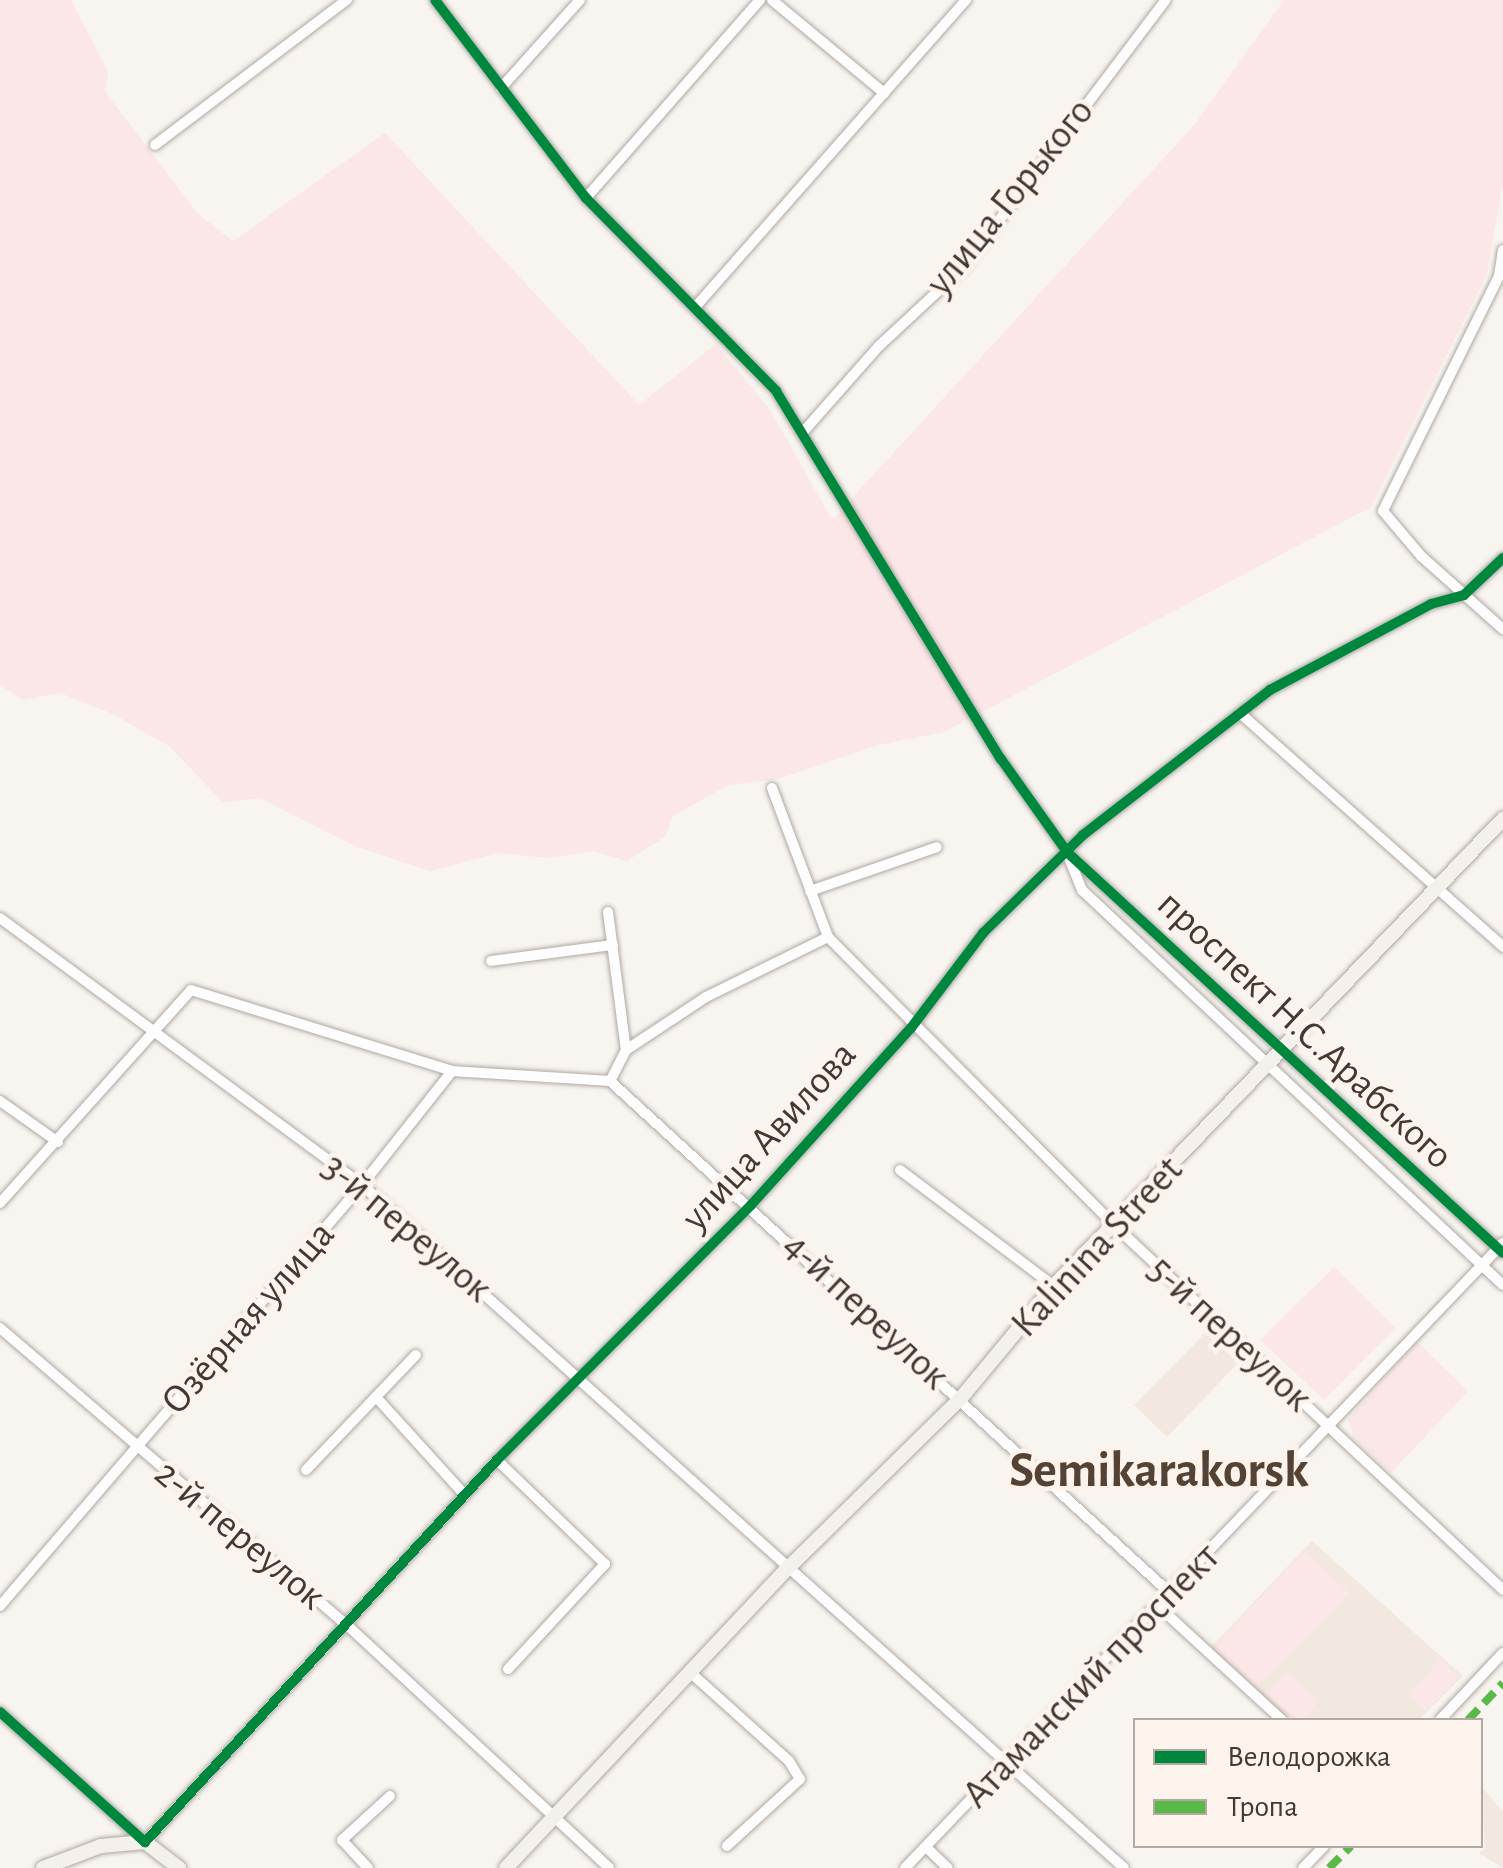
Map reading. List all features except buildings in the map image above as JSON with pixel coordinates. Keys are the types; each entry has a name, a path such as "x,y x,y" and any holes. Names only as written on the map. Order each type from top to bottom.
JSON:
{"main road":[{"name":"Kalinina Street","path":"506,1868 790,1566 961,1398 1054,1286 1116,1226 1503,819"},
{"path":"43,1868 101,1846 145,1842 179,1868"}],"street":[{"path":"154,145 348,0"},
{"path":"435,0 586,198 697,304 804,431 970,708 1067,852"},
{"path":"501,88 580,0"},
{"path":"586,198 760,0"},
{"path":"772,0 884,93"},
{"path":"697,304 966,0"},
{"name":"улица Горького","path":"804,431 880,346 962,268 1166,0"},
{"path":"1503,250 1499,276 1383,511 1464,595 1503,629"},
{"name":"улица Авилова","path":"145,1842 496,1460 751,1205 911,1028 983,933 1067,852 1241,714 1314,664 1431,604 1464,595 1503,558"},
{"path":"1241,714 1503,947"},
{"name":"5-й переулок","path":"772,788 828,938 911,1028 1503,1590"},
{"path":"810,892 937,848"},
{"name":"проспект Н.С.Арабского","path":"1067,852 1501,1248"},
{"name":"проспект Н.С.Арабского","path":"1067,852 1082,890 1503,1285"},
{"path":"608,912 626,1050"},
{"name":"3-й переулок","path":"0,918 159,1031 362,1185 1124,1868"},
{"path":"0,1203 159,1031 191,990 452,1071 610,1081 626,1050 706,997 828,938"},
{"path":"491,960 612,945"},
{"name":"Озёрная улица","path":"0,1606 362,1185 452,1071"},
{"name":"4-й переулок","path":"610,1081 751,1205 1170,1594"},
{"path":"0,1100 58,1142"},
{"path":"900,1170 1054,1286"},
{"name":"Атаманский проспект","path":"904,1868 1501,1248"},
{"name":"2-й переулок","path":"0,1328 346,1625 609,1868"},
{"path":"306,1470 416,1355"},
{"path":"376,1397 464,1495"},
{"path":"496,1460 605,1564 508,1669"},
{"path":"1158,1606 1280,1718"},
{"path":"1442,1718 1503,1654"},
{"path":"691,1674 789,1761 800,1779 728,1846"},
{"path":"0,1712 145,1842"},
{"path":"368,1868 342,1840 390,1796"},
{"path":"926,1847 948,1868"},
{"path":"1303,1868 1322,1848"}],"shaded area":[{"path":"0,0 71,0 108,72 105,92 199,215 233,241 385,133 639,405 716,344 771,411 832,520 1195,124 1284,0 1503,0 1503,182 1487,274 1371,507 944,732 878,745 778,779 728,785 673,816 665,837 627,861 593,851 549,858 498,853 430,871 355,846 260,798 223,802 169,746 113,714 60,693 23,700 0,685"},
{"path":"1334,1267 1395,1328 1324,1400 1260,1340"},
{"path":"1206,1332 1238,1363 1167,1437 1134,1405"},
{"path":"1417,1342 1468,1391 1391,1473 1354,1439 1348,1419"},
{"path":"1312,1541 1463,1676 1421,1718 1287,1718 1210,1648"},
{"path":"1305,1551 1349,1593 1257,1688 1213,1649"},
{"path":"1440,1660 1458,1678 1426,1711 1408,1693"},
{"path":"1287,1671 1319,1701 1303,1718 1298,1718 1265,1695"},
{"path":"1483,1788 1503,1812 1503,1868 1479,1853 1485,1848"}],"marked path":[{"path":"1470,1718 1503,1683"},
{"path":"1329,1868 1349,1848"}],"cycle path":[{"path":"435,0 586,198 776,391 1001,759 1067,852 1503,1253"},
{"path":"0,1712 145,1842 497,1460 751,1205 911,1028 983,933 1083,835 1270,690 1431,604 1464,595 1503,558"}],"district":[{"name":"Semikarakorsk","path":"1159,1472"}]}
